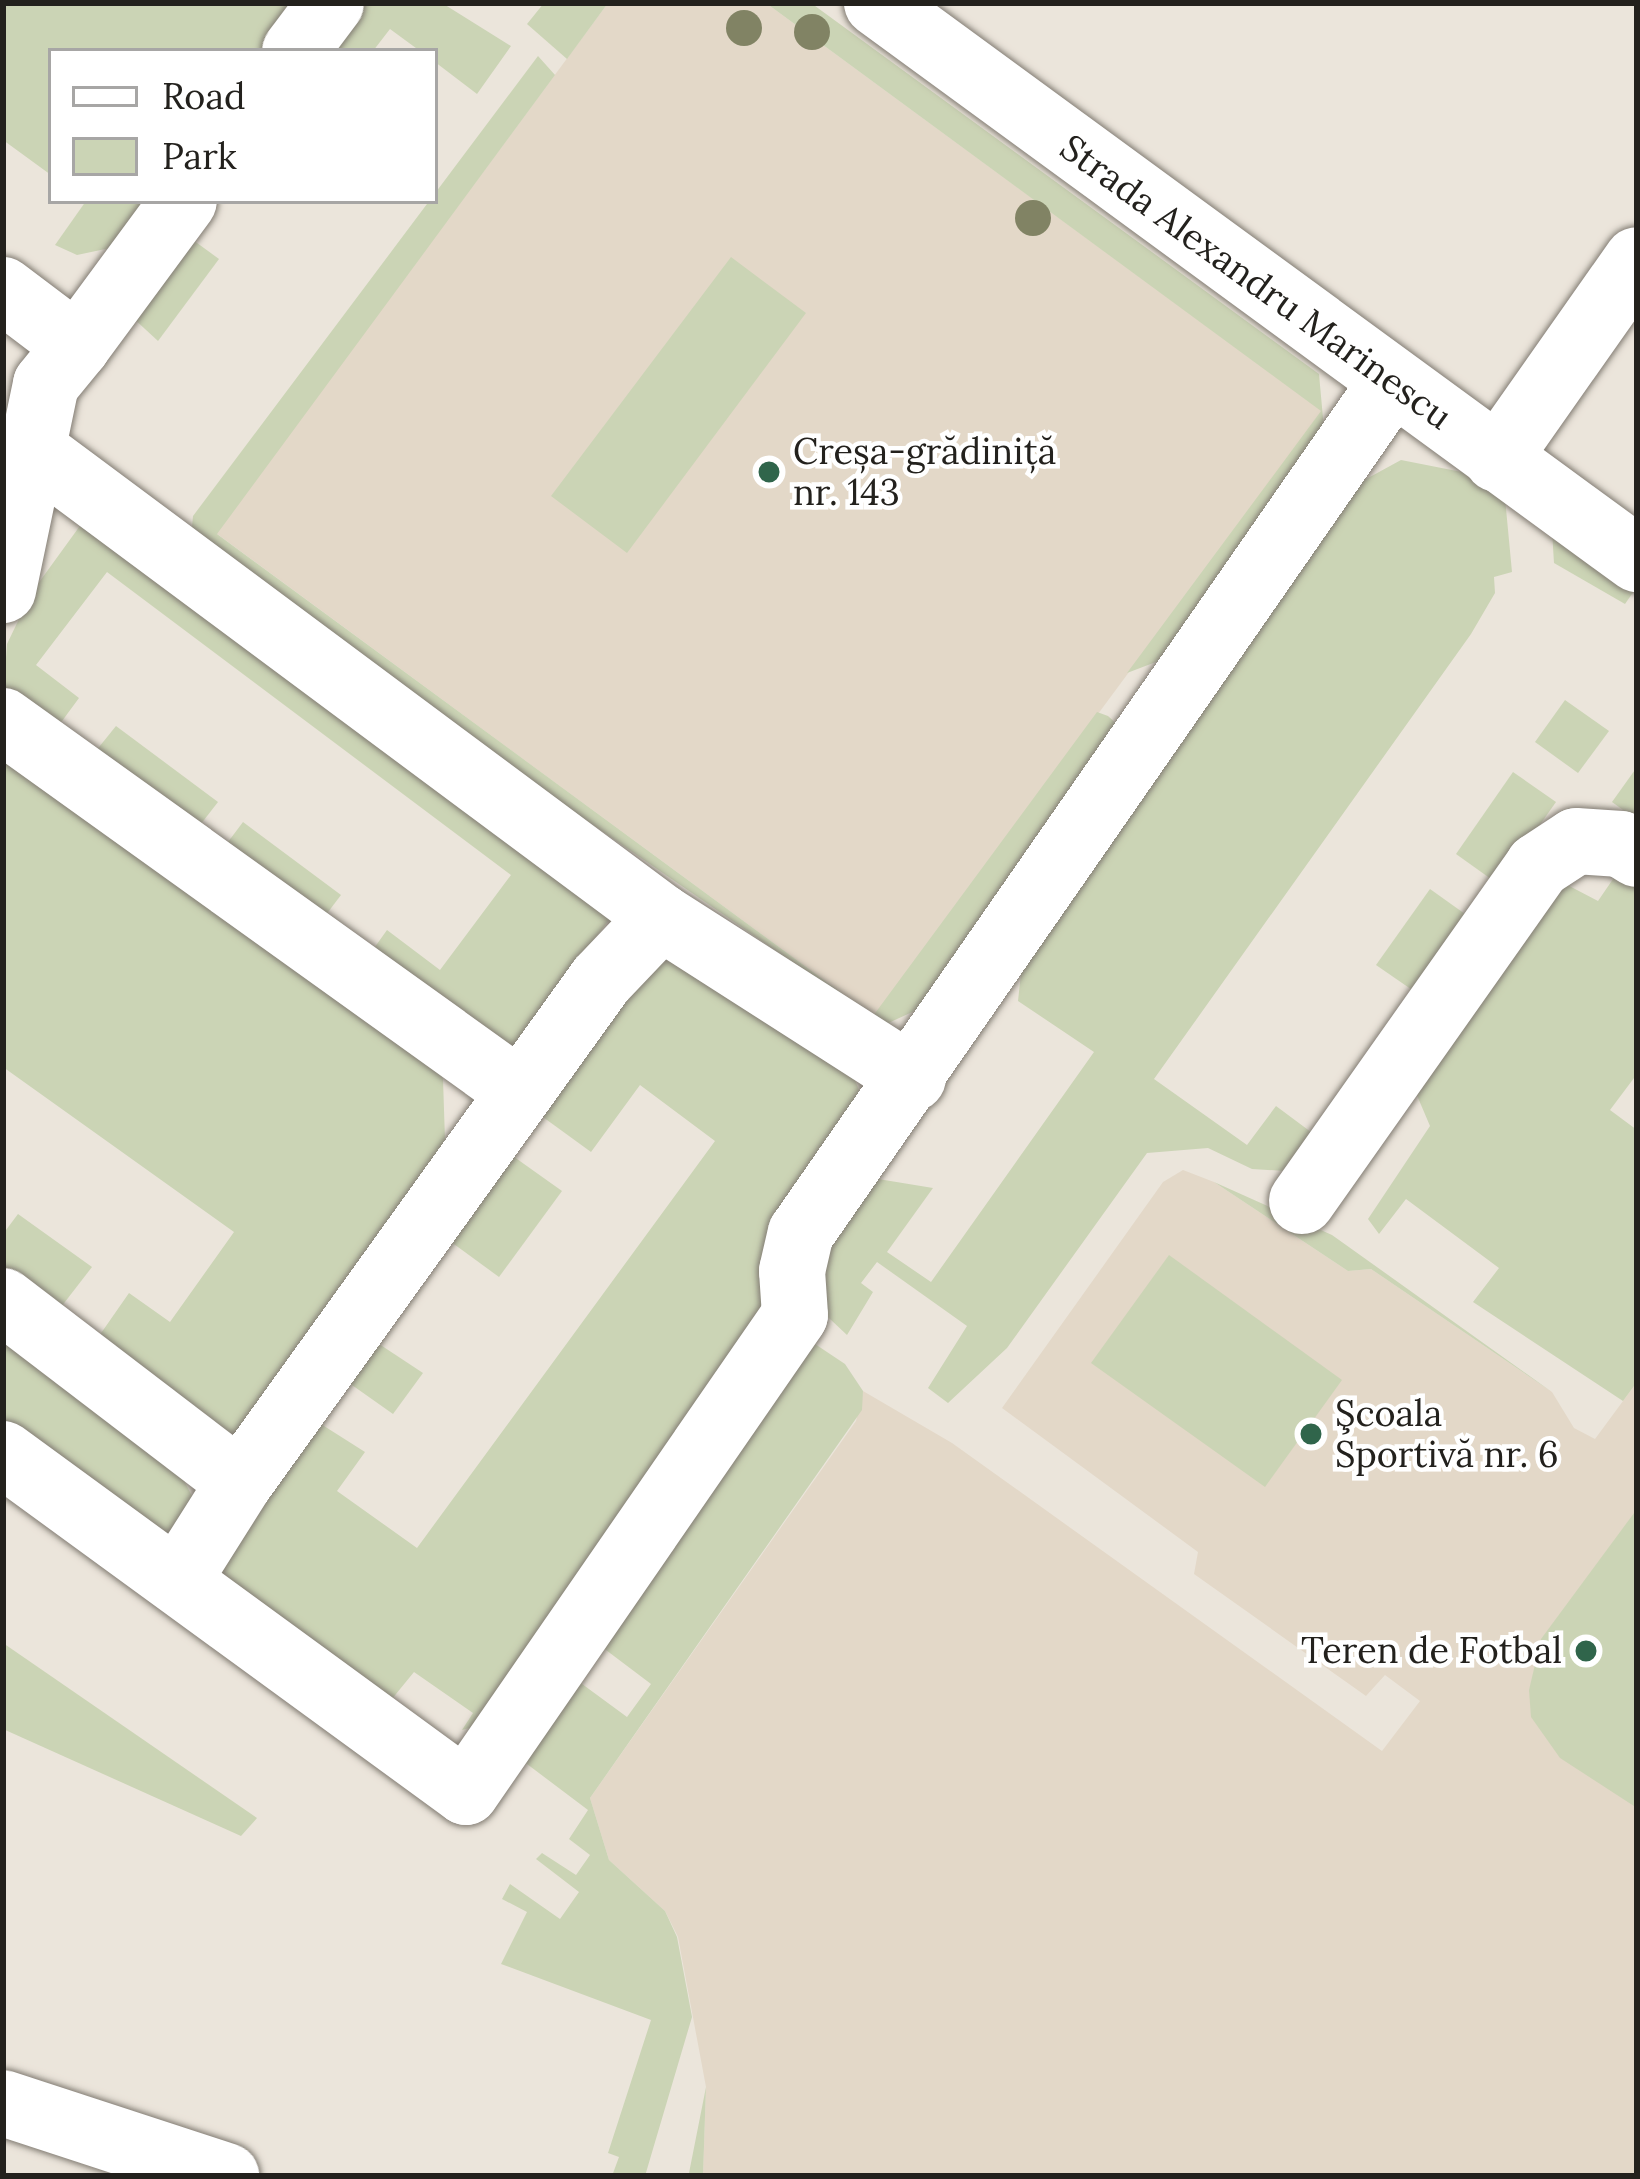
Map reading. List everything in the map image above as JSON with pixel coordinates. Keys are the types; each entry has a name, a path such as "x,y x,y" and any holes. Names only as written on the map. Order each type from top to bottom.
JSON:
{"street":[{"path":"297,48 331,3"},
{"name":"Strada Alexandru Marinescu","path":"877,3 1637,559"},
{"path":"3,590 46,383 182,204"},
{"path":"1497,459 1637,260"},
{"path":"3,290 77,346"},
{"path":"3,1454 466,1792 795,1315 792,1271 801,1233 1392,382"},
{"path":"33,450 661,917 913,1078"},
{"path":"3,721 520,1093"},
{"path":"1302,1201 1538,866 1576,841 1621,844 1637,854"},
{"path":"178,1580 240,1482 601,980 661,917"},
{"path":"3,1301 240,1482"},
{"path":"3,2103 226,2176"}],"shaded area":[{"name":"Creșa-grădiniță nr. 143","path":"608,3 766,3 1322,411 874,1017 216,533"},
{"path":"1183,1170 1214,1182 1348,1271 1371,1269 1552,1392 1574,1428 1595,1439 1637,1382 1637,2176 703,2176 706,2087 678,1937 665,1911 609,1860 590,1798 856,1421 863,1391 952,1443 1382,1751 1420,1701 1385,1675 1366,1696 1194,1574 1198,1552 1002,1408 1163,1182"}],"green space":[{"path":"3,3 321,3 285,48 48,48 48,173 3,140"},
{"path":"367,3 442,3 511,46 477,94 438,64 438,48 416,48 390,29 375,48 333,48"},
{"path":"544,3 608,3 567,59 527,24"},
{"path":"766,3 811,3 1319,374 1324,429 1169,657 1127,673 1321,411"},
{"path":"538,56 555,75 217,534 873,1016 1097,712 1108,716 1121,728 921,1008 884,1025 190,548 193,516 427,204 438,204 438,189"},
{"path":"84,204 161,204 129,244 77,255 55,245"},
{"path":"193,240 219,259 158,341 132,317"},
{"path":"731,257 806,313 627,553 551,496"},
{"path":"1401,460 1477,475 1505,498 1512,572 1494,577 1495,593 1471,634 1154,1079 1247,1145 1276,1106 1315,1135 1285,1171 1252,1169 1208,1148 1147,1153 1007,1348 948,1403 928,1388 967,1326 877,1262 861,1283 873,1292 847,1335 814,1304 814,1246 866,1177 933,1188 887,1252 931,1282 1094,1052 1018,1001 1022,964 1357,484"},
{"path":"90,512 622,903 502,1060 362,965 387,930 440,970 511,875 107,572 36,665 79,698 51,736 3,700 7,644 32,592"},
{"path":"1552,530 1634,591 1625,604 1554,563"},
{"path":"1565,700 1609,731 1578,773 1535,742"},
{"path":"116,726 218,802 197,829 95,752"},
{"path":"3,746 431,1056 443,1079 445,1140 237,1445 90,1349 129,1293 170,1322 234,1232 3,1067"},
{"path":"1637,767 1637,820 1612,802"},
{"path":"1513,772 1556,802 1498,884 1456,854"},
{"path":"243,822 341,895 322,920 225,846"},
{"path":"1624,863 1637,872 1637,1074 1610,1110 1637,1130 1637,1382 1623,1401 1473,1302 1499,1268 1406,1199 1379,1234 1368,1219 1430,1126 1413,1086 1554,878 1598,901"},
{"path":"1430,889 1472,919 1418,994 1376,965"},
{"path":"671,950 852,1072 860,1093 777,1320 492,1722 462,1730 473,1713 414,1672 387,1705 223,1589 219,1567 313,1419 365,1452 337,1491 417,1548 715,1141 640,1085 591,1152 536,1112 635,965"},
{"path":"510,1154 562,1191 499,1277 447,1239"},
{"path":"1214,1182 1332,1235 1552,1392 1371,1269 1348,1271"},
{"path":"18,1214 92,1267 51,1320 3,1282 3,1234"},
{"path":"1169,1255 1342,1380 1265,1487 1091,1363"},
{"path":"3,1323 164,1443 199,1509 172,1540 3,1434"},
{"path":"370,1338 423,1373 393,1414 342,1378"},
{"path":"815,1344 845,1364 863,1391 862,1410 590,1798 609,1860 665,1911 677,1937 692,2017 645,2176 612,2176 619,2157 608,2153 651,2020 501,1964 527,1912 502,1899 510,1884 560,1919 579,1892 536,1859 542,1853 576,1875 590,1855 569,1839 588,1810 523,1761 578,1681 627,1717 651,1684 602,1647"},
{"name":"Teren de Fotbal","path":"1637,1509 1637,1808 1560,1758 1531,1717 1529,1690 1541,1639"},
{"path":"3,1643 257,1818 241,1836 3,1729"},
{"path":"706,2087 703,2176 685,2176 689,2173"}],"place":[{"name":"Creșa-grădiniță nr. 143","path":"769,472"},
{"name":"Şcoala Sportivă nr. 6","path":"1311,1434"},
{"name":"Teren de Fotbal","path":"1586,1651"}]}
